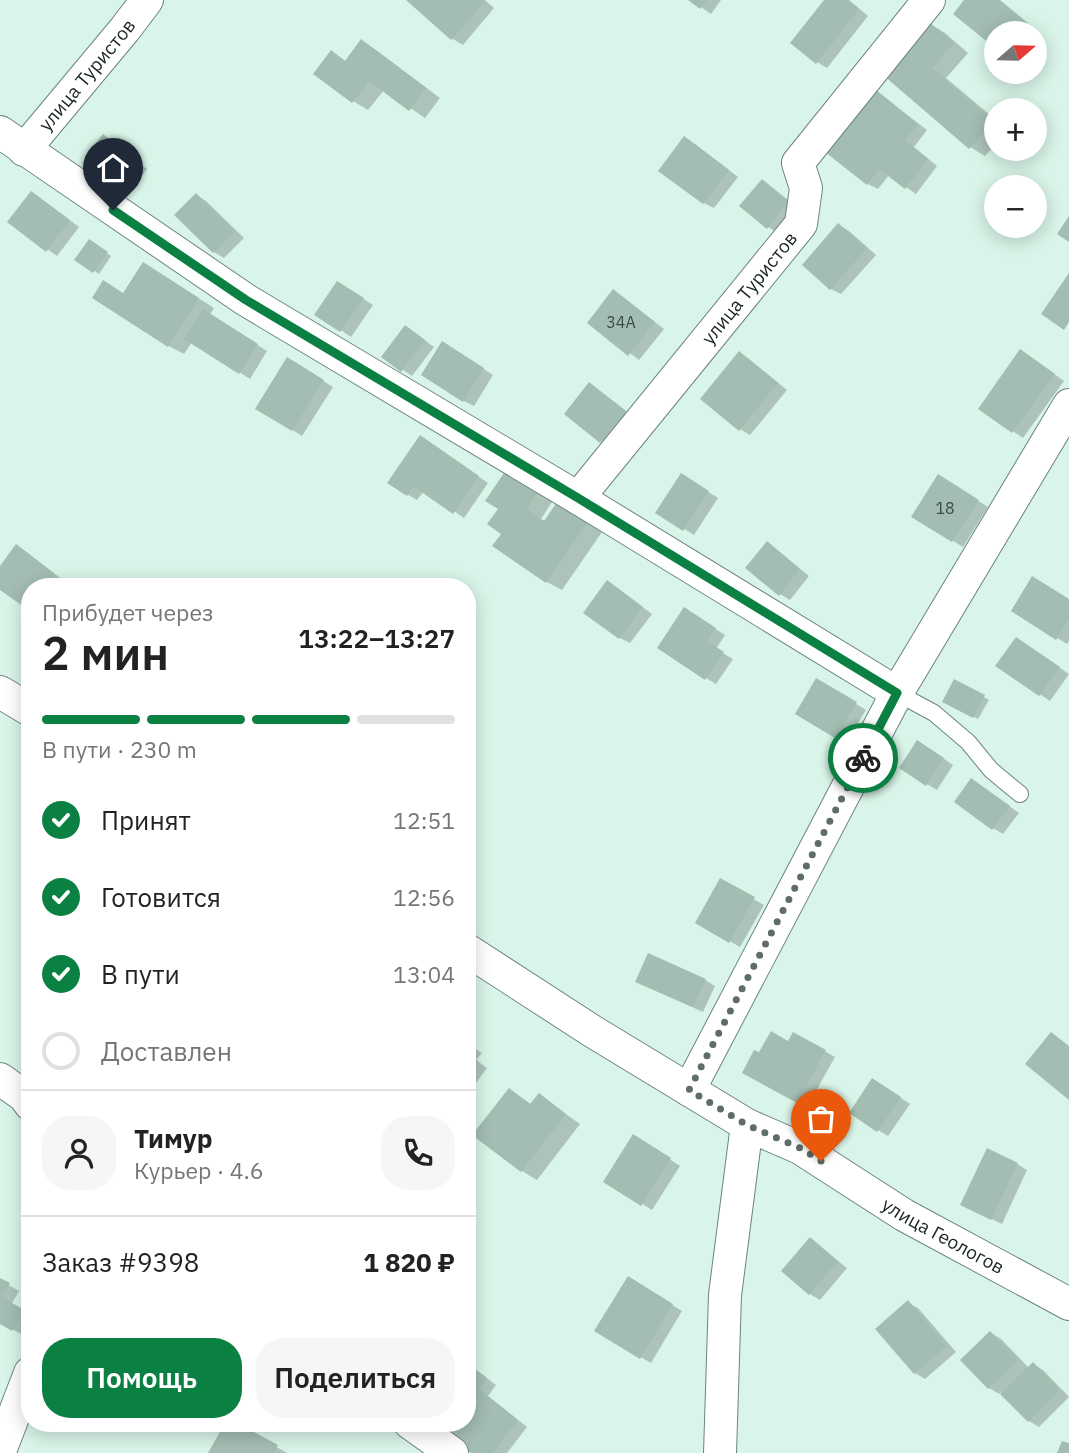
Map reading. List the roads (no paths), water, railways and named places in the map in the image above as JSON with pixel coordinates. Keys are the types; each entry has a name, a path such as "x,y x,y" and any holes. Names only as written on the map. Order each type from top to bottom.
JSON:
{"street":[{"name":"улица Туристов","path":"147,0 125,29 12,141 246,300 897,693"},
{"name":"улица Туристов","path":"578,498 801,224 806,188 798,163 929,0"},
{"path":"689,1090 897,693 1069,405"},
{"path":"0,692 21,705"},
{"name":"улица Геологов","path":"476,956 747,1125 800,1148 904,1214 1069,1304"},
{"path":"0,1079 21,1094"},
{"path":"720,1453 725,1295 747,1125"},
{"path":"0,1451 21,1396"},
{"path":"423,1432 452,1453"}],"lane":[{"path":"897,693 934,713 968,742 991,770 1020,794"}]}
